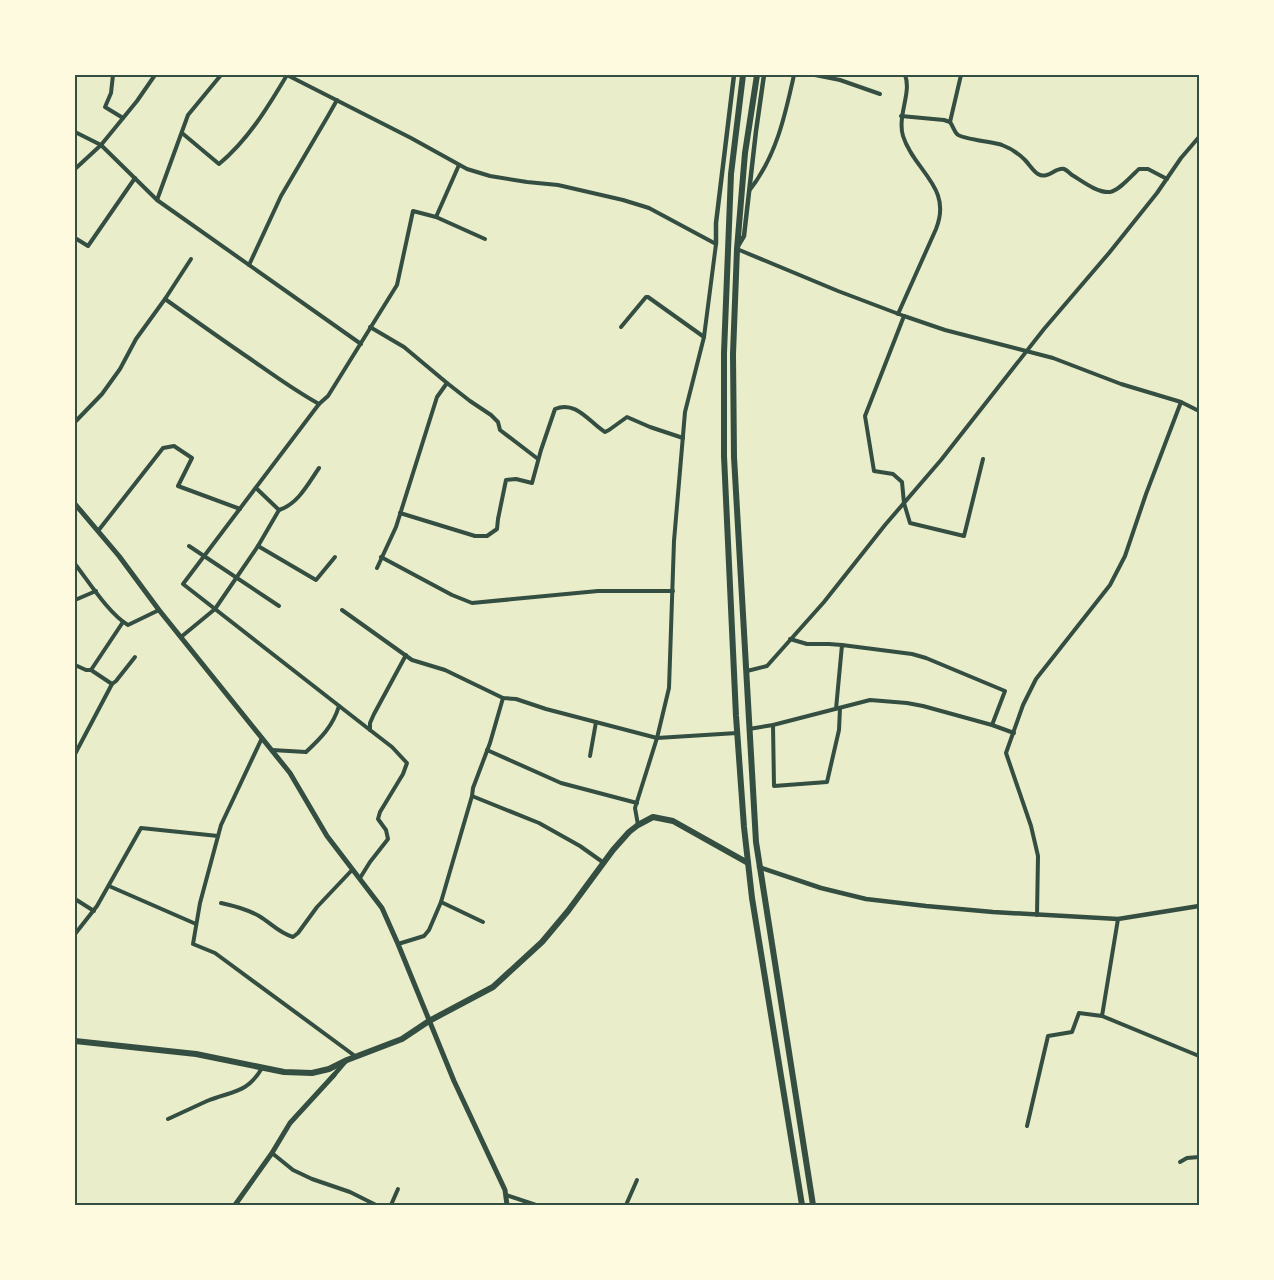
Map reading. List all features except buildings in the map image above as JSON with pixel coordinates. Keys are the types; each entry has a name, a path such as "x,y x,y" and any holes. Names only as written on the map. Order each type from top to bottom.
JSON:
{"main road":[{"path":"743,75 731,174 724,353 724,456 737,733 744,827 757,937 802,1205"},
{"path":"757,75 745,153 737,249 733,354 734,457 756,842 813,1205"},
{"path":"75,504 120,556 180,637 290,772 327,836 382,908 454,1082 506,1195 507,1205"},
{"path":"75,1041 196,1054 284,1072 312,1073 329,1069 402,1038 493,987 542,942 629,832 638,825 653,818 673,821 748,863"},
{"path":"235,1205 291,1123 334,1075"}],"street":[{"path":"113,75 111,93 105,108 123,118"},
{"path":"75,169 101,145 155,75"},
{"path":"158,200 188,115 221,75"},
{"path":"182,132 219,164 230,156 266,111 287,75 467,169 490,176 558,185 640,205 716,244"},
{"path":"638,825 635,808 657,738 669,688 674,541 685,412 704,337 734,75"},
{"path":"764,75 744,236 737,249 898,314 945,330 1053,358 1121,384 1181,402 1199,411"},
{"path":"749,191 758,179 774,146 785,115 794,75"},
{"path":"815,75 841,77 880,94"},
{"path":"898,314 941,218 939,195 903,138 901,130 907,83 905,75"},
{"path":"961,75 950,122 957,135 1002,145 1015,151 1037,174 1044,176 1064,169 1092,187 1105,191 1116,190 1139,169 1148,169 1167,179"},
{"path":"249,265 281,196 337,100"},
{"path":"902,116 936,118 950,122"},
{"path":"75,132 101,145 158,200 361,344"},
{"path":"745,671 767,666 839,584 1109,253 1199,137"},
{"path":"436,217 459,165"},
{"path":"75,238 88,246 135,178"},
{"path":"359,879 388,839 386,830 378,819 407,763 392,747 183,584 328,396 361,344 397,285 413,211 436,217 485,240"},
{"path":"75,422 102,394 120,369 136,339 191,258"},
{"path":"621,327 648,297 704,337"},
{"path":"165,299 303,395 320,404"},
{"path":"904,316 865,416 874,471 893,474 902,482 904,503 910,523 964,536 983,459"},
{"path":"370,327 404,347 470,401 491,415 498,422 500,430 538,459"},
{"path":"377,568 394,531 437,397 447,383"},
{"path":"1037,915 1038,856 1031,826 1006,753 1023,705 1036,679 1110,585 1125,556 1152,475 1181,402"},
{"path":"400,513 476,536 487,536 497,530 506,480 516,479 532,483 555,409 560,407 567,406 576,409 605,432 627,417 683,438"},
{"path":"98,531 163,448 174,446 192,458 178,486 240,509"},
{"path":"180,637 215,609 258,546 279,510 287,508 296,501 319,468"},
{"path":"256,488 279,510"},
{"path":"189,546 279,606"},
{"path":"258,546 316,580 335,557"},
{"path":"381,557 452,595 472,603 598,591 673,591"},
{"path":"75,564 96,591 128,625 159,610"},
{"path":"75,600 96,591"},
{"path":"342,610 412,660 445,670 503,699 516,699 657,738 737,733"},
{"path":"91,670 123,622"},
{"path":"790,639 807,645 842,645 919,656 937,661 1005,691 992,725"},
{"path":"774,725 774,786 827,782 839,730 842,645"},
{"path":"370,730 374,714 406,655"},
{"path":"75,754 112,684 135,657"},
{"path":"75,665 91,670 112,684"},
{"path":"398,944 424,936 441,902 473,788 503,699"},
{"path":"749,729 774,725 870,700 934,708 1014,733"},
{"path":"272,750 306,752 323,736 335,718 339,706"},
{"path":"590,756 596,722"},
{"path":"262,738 220,825 193,944 215,953 356,1056"},
{"path":"487,750 561,783 637,803"},
{"path":"472,796 539,823 580,846 604,863"},
{"path":"75,934 94,911 141,828 218,836"},
{"path":"759,867 820,888 866,899 926,906 1118,919 1199,906"},
{"path":"222,903 248,910 292,937 298,933 317,907 352,870"},
{"path":"109,886 196,924"},
{"path":"75,899 94,911"},
{"path":"441,902 483,922"},
{"path":"1102,1016 1118,919"},
{"path":"1027,1126 1048,1035 1071,1032 1079,1013 1102,1016 1199,1056"},
{"path":"334,1075 347,1060"},
{"path":"334,1075 336,1066"},
{"path":"168,1119 247,1086 262,1068"},
{"path":"272,1153 293,1170 350,1192 376,1205"},
{"path":"1180,1162 1186,1158 1199,1157"},
{"path":"626,1205 637,1180"},
{"path":"391,1205 398,1189"},
{"path":"506,1195 536,1205"}]}
